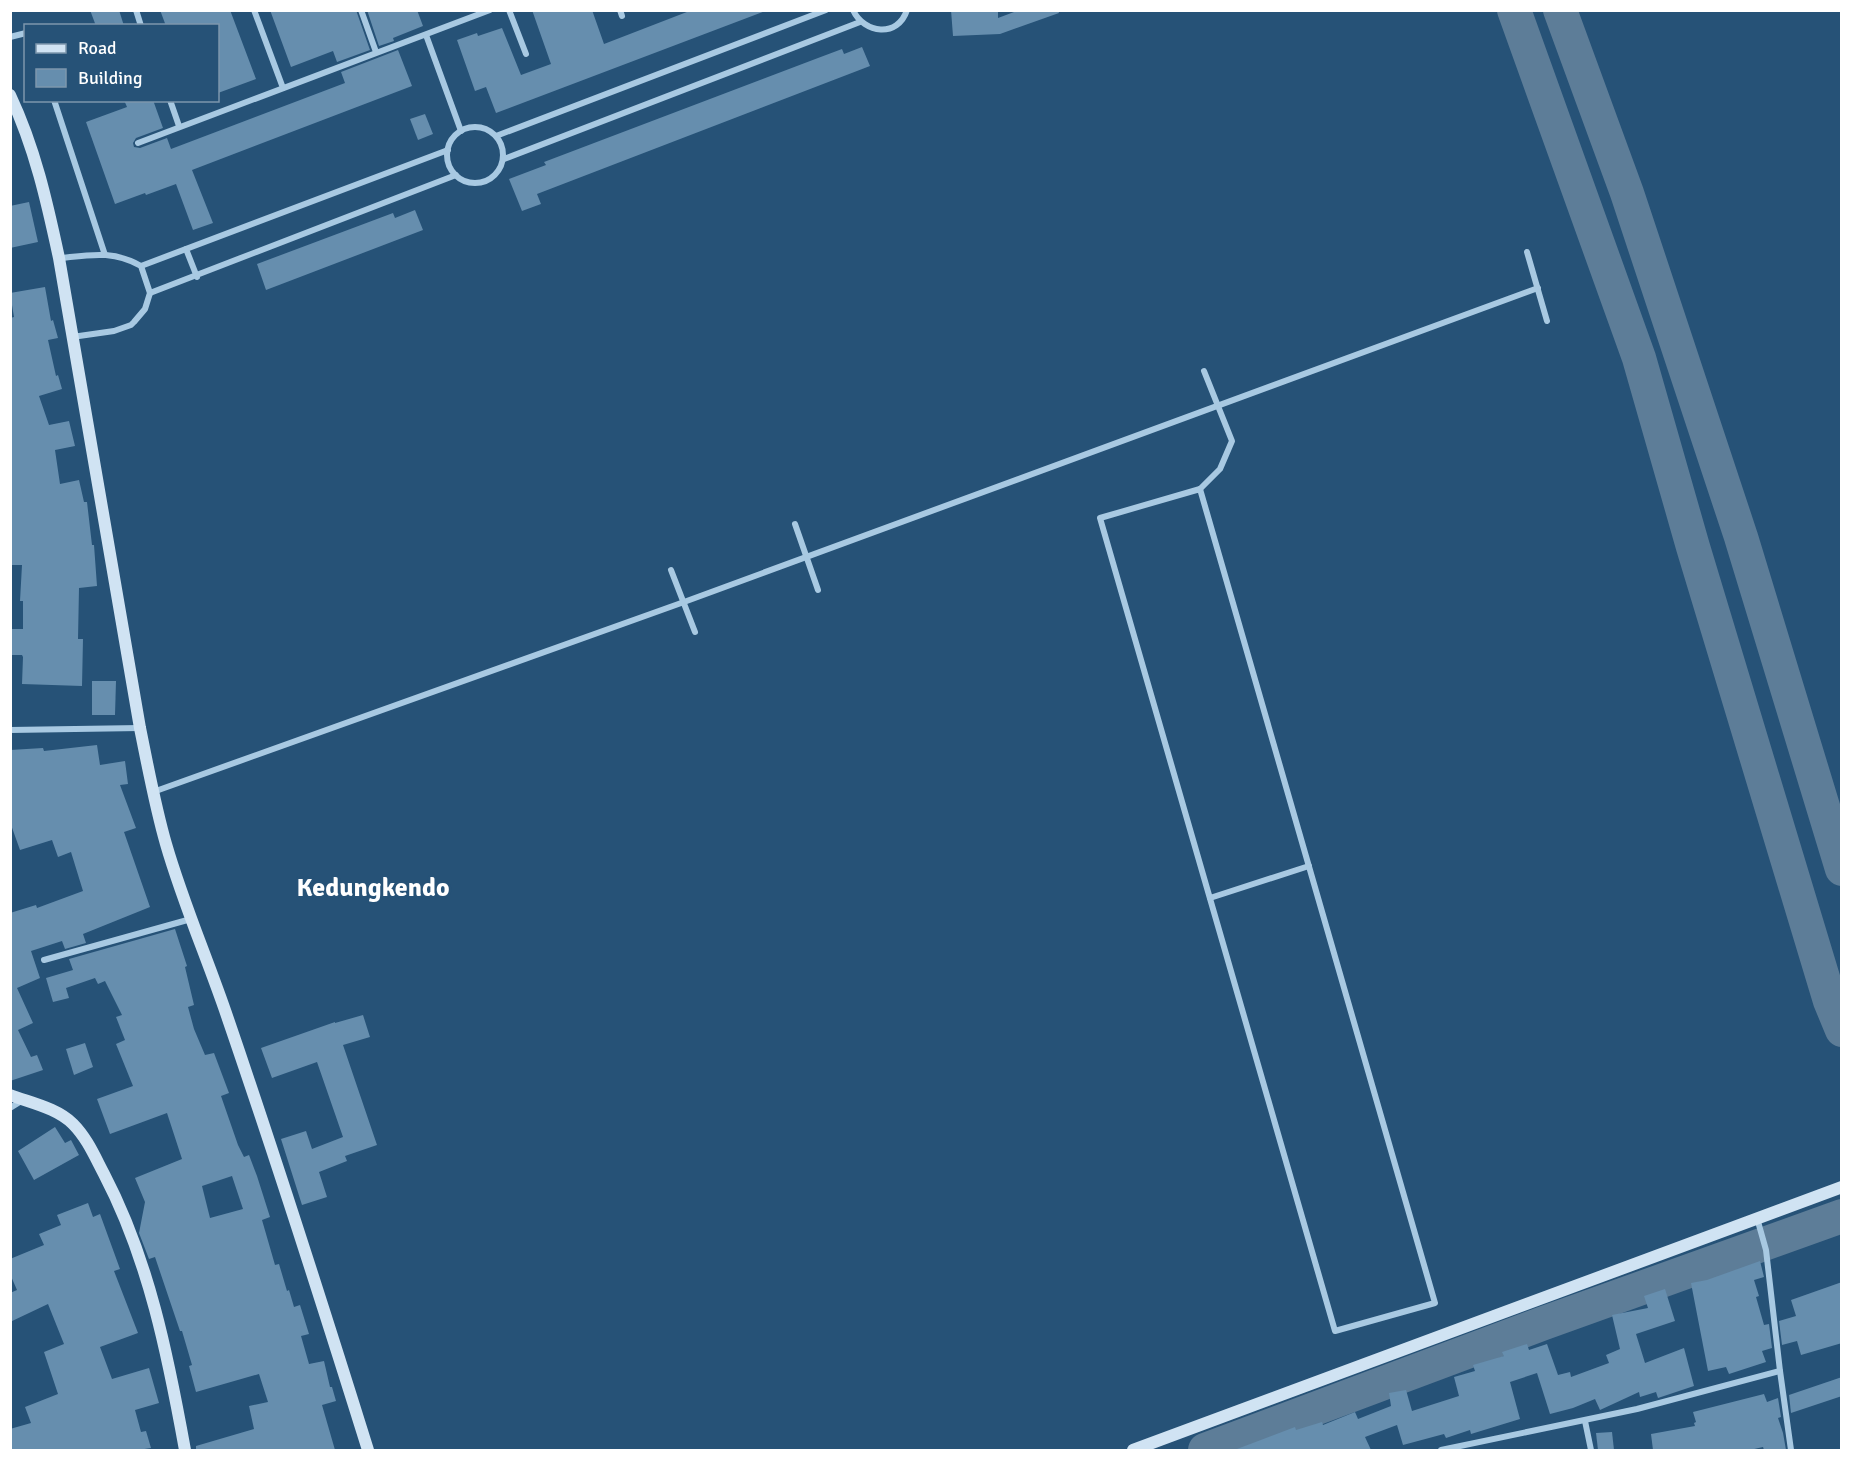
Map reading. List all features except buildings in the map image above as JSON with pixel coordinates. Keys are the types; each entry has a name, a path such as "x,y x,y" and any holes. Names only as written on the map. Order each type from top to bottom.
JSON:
{"street":[{"path":"254,10 283,88"},
{"path":"361,10 376,52"},
{"path":"138,143 490,10"},
{"path":"509,10 526,54"},
{"path":"496,136 826,10"},
{"path":"853,10 860,22 872,29 885,30 897,25 906,15 907,10"},
{"path":"504,159 860,22"},
{"path":"426,35 461,131"},
{"path":"10,95 20,115 45,192 59,258 140,728 166,845 232,1030 368,1450"},
{"path":"55,102 105,255"},
{"path":"171,102 179,126"},
{"path":"473,127 486,129 496,136 502,146 504,159 497,173 485,182 470,183 456,175 448,164 448,150 452,139 461,131 473,127"},
{"path":"141,266 448,150"},
{"path":"150,293 197,277 456,175"},
{"path":"186,249 197,277"},
{"path":"1527,252 1548,321"},
{"path":"59,258 105,255 124,257 141,266 150,293 145,309 130,325 114,331 72,337"},
{"path":"153,792 684,602 1538,288"},
{"path":"1200,489 1435,1303 1335,1331 1100,518 1200,489 1220,469 1232,441 1204,371"},
{"path":"795,524 818,591"},
{"path":"671,570 695,632"},
{"path":"10,730 140,728"},
{"path":"1210,898 1309,866"},
{"path":"44,960 192,918"},
{"path":"10,1095 57,1112 72,1123 89,1145 116,1196 133,1240 157,1318 185,1450"},
{"path":"10,1108 24,1100"},
{"path":"1133,1450 1758,1222 1842,1187"},
{"path":"1758,1222 1766,1250 1791,1450"},
{"path":"1441,1450 1585,1421 1780,1371"},
{"path":"1585,1421 1591,1450"}],"waterway":[{"path":"1514,10 1639,358 1693,547 1830,1001 1842,1030"},
{"path":"1560,10 1627,193 1741,537 1842,869"},
{"path":"1205,1450 1544,1323 1842,1216"}],"district":[{"name":"Kedungkendo","path":"373,888"}]}
